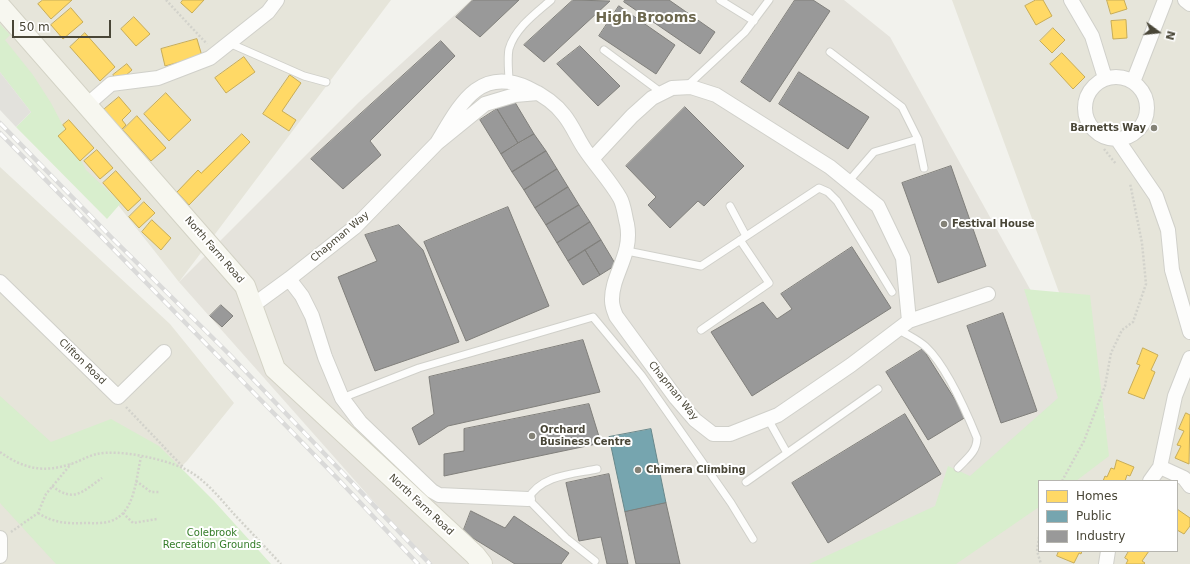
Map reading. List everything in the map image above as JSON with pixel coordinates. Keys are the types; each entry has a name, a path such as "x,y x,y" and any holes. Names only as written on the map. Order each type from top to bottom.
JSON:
{"street":[{"path":"88,104 111,84 158,78 210,58 268,12 277,0"},
{"path":"1071,0 1092,36 1106,78"},
{"path":"1133,82 1166,0"},
{"path":"1185,0 1190,4"},
{"name":"North Farm Road","path":"0,6 88,104 245,286 275,369 475,555 482,564"},
{"path":"1116,77 1133,82 1145,97 1147,107 1146,116 1142,125 1127,137 1117,139 1108,138 1098,134 1091,127 1086,118 1084,108 1086,98 1091,89 1106,78 1116,77"},
{"name":"Chapman Way","path":"437,143 460,106 476,89 486,83 498,81 522,86 538,93 565,115 592,159 621,199 627,227 627,251 615,284 612,301 616,316 676,398 695,420 713,434 730,434 778,415 851,365 909,321 988,294"},
{"path":"592,159 632,116 652,98 672,88 685,87 691,87 716,95 830,167 878,206 903,258 909,321"},
{"name":"Chapman Way","path":"252,306 355,227 437,143 485,104 515,95 538,93"},
{"path":"1117,139 1156,196 1168,230 1172,270 1190,332"},
{"path":"289,279 302,296 312,316 325,357 342,398 360,422 432,492 439,495 528,499"},
{"name":"Clifton Road","path":"0,282 118,397"},
{"path":"118,397 164,352"},
{"path":"1151,480 1160,467 1175,396 1190,358"},
{"path":"1160,467 1184,478 1190,486"},
{"path":"0,539 0,556"},
{"path":"1106,564 1108,552"}],"lane":[{"path":"509,83 509,49 516,34 534,14 551,0"},
{"path":"720,0 754,21"},
{"path":"685,87 745,32 769,0"},
{"path":"229,43 304,76 326,82"},
{"path":"604,50 662,93"},
{"path":"830,52 902,107 918,138 924,168"},
{"path":"848,182 874,152 918,138"},
{"path":"627,251 701,266 819,188 828,192 837,201 892,292"},
{"path":"730,206 746,236"},
{"path":"701,330 769,283 740,240"},
{"path":"342,398 419,368 593,318 642,376 731,503 753,539"},
{"path":"898,329 926,346 936,359 962,402 977,438 977,442 973,453 958,468"},
{"path":"746,482 878,389"},
{"path":"768,419 787,453"},
{"path":"595,561 566,538 528,499 537,486 548,480 597,469"}],"path":[{"path":"166,0 216,53"},
{"path":"1104,149 1119,168"},
{"path":"1063,480 1084,441 1104,386 1111,353 1122,330 1132,322 1146,284 1142,244 1130,183 1126,178"},
{"path":"118,397 131,413 184,469"},
{"path":"0,452 14,462 36,469 71,464 98,454 113,453 141,457 184,469 196,476 216,494 281,564"},
{"path":"38,513 47,519 59,523 111,521 123,513 129,505 141,457"},
{"path":"0,539 38,513 46,494 71,464"},
{"path":"52,486 61,493 71,496 81,492 102,478"},
{"path":"136,481 151,492 159,492"},
{"path":"123,513 133,522 157,519"},
{"path":"1038,552 1041,564"}],"shaded area":[{"path":"0,0 391,0 179,282 118,205 31,112 0,72"},
{"path":"471,0 844,0 890,37 1101,417 894,564 429,564 179,282 358,103"},
{"path":"952,0 1190,0 1190,564 897,564 1105,418"},
{"path":"0,72 31,112 16,127 0,110"},
{"path":"0,167 170,324 234,403 187,461 83,564 0,564"}],"green space":[{"path":"0,24 10,35 5,40 33,75 51,103 86,170 121,203 107,219 16,127 31,112 0,72"},
{"path":"1024,289 1090,295 1109,456 1077,480 1038,480 1038,508 956,564 809,564 935,506 948,466 970,476 1058,398"},
{"name":"Colebrook Recreation Grounds","path":"0,396 51,442 111,419 159,446 214,501 271,564 56,564 0,503"}],"building: Homes":[{"path":"43,0 72,0 51,19 38,4"},
{"path":"183,0 204,0 192,13 181,3"},
{"path":"1036,0 1043,0 1052,16 1036,25 1025,6"},
{"path":"1107,0 1124,0 1127,9 1111,14"},
{"path":"71,8 83,22 63,39 51,25"},
{"path":"134,17 150,34 136,46 121,29"},
{"path":"1126,20 1127,38 1113,39 1111,21"},
{"path":"1053,28 1065,40 1052,53 1040,41"},
{"path":"85,33 115,67 100,81 70,47"},
{"path":"197,39 202,56 165,66 161,49"},
{"path":"1062,53 1085,77 1073,89 1050,64"},
{"path":"244,57 255,72 226,93 215,78"},
{"path":"127,64 132,70 118,82 113,75"},
{"path":"290,75 301,83 282,111 296,120 289,131 263,114"},
{"path":"166,93 191,120 169,141 144,114"},
{"path":"119,97 131,111 122,120 126,125 119,132 101,112"},
{"path":"137,116 166,148 151,161 123,130"},
{"path":"69,120 94,148 80,161 58,136 66,129 63,125"},
{"path":"242,134 250,142 189,205 177,192 198,170 201,173"},
{"path":"97,150 113,168 100,179 84,161"},
{"path":"116,171 141,199 128,211 103,183"},
{"path":"144,202 155,213 139,228 129,217"},
{"path":"152,220 171,238 161,250 142,232"},
{"path":"1143,348 1158,355 1151,370 1155,372 1144,399 1128,393 1140,365 1137,364"},
{"path":"1186,413 1190,415 1189,464 1175,458 1181,446 1177,445 1184,431 1179,429"},
{"path":"1117,460 1134,467 1130,476 1127,475 1125,480 1103,480 1105,476 1107,477 1111,468 1114,469"},
{"path":"1178,510 1190,518 1190,526 1184,534 1178,531"},
{"path":"1059,552 1082,552 1081,554 1079,553 1074,563 1057,556"},
{"path":"1128,552 1148,552 1142,561 1145,563 1144,564 1126,564 1128,560 1125,558"}],"building: Public":[{"name":"Chimera Climbing","path":"651,429 666,503 625,512 609,437"}],"building: Industry":[{"path":"473,0 519,0 480,37 456,17"},
{"path":"573,0 610,1 544,62 524,45"},
{"path":"625,0 669,0 715,32 700,54 624,2"},
{"path":"795,0 813,0 830,11 770,102 741,82"},
{"path":"619,6 675,45 656,74 599,36"},
{"path":"441,41 455,56 370,141 381,155 343,189 311,159"},
{"path":"580,46 620,86 598,106 557,64"},
{"path":"799,72 869,117 848,149 779,104"},
{"path":"513,99 534,134 518,143 497,109"},
{"path":"685,107 744,166 704,206 698,201 670,228 648,205 656,197 626,166"},
{"path":"497,109 518,143 501,154 480,120"},
{"path":"534,134 546,151 512,172 501,154"},
{"path":"546,151 557,169 524,190 512,172"},
{"name":"Festival House","path":"951,166 986,266 938,283 902,183"},
{"path":"557,169 568,187 535,208 524,190"},
{"path":"568,187 579,205 546,225 535,208"},
{"path":"579,205 590,222 557,243 546,225"},
{"path":"508,207 549,306 466,341 424,242"},
{"path":"590,222 601,240 568,261 557,243"},
{"path":"399,225 423,250 459,342 375,371 338,277 377,261 365,235"},
{"path":"601,240 616,265 600,275 585,250"},
{"path":"852,247 891,308 752,396 711,332 763,302 777,319 792,309 781,294"},
{"path":"585,250 600,275 583,285 568,261"},
{"path":"221,305 233,316 222,327 210,316"},
{"path":"1003,313 1037,411 1001,423 967,326"},
{"path":"583,340 600,392 448,426 419,445 412,428 434,414 429,377"},
{"path":"923,349 966,417 928,440 886,372"},
{"name":"Orchard Business Centre","path":"589,404 601,443 444,476 444,454 464,451 464,429"},
{"path":"905,414 941,474 828,543 792,483"},
{"path":"609,474 628,564 607,564 601,537 579,541 566,483"},
{"path":"666,503 680,564 636,564 625,512"},
{"path":"471,511 505,528 514,516 569,553 561,564 515,564 463,532"}],"railway":[{"path":"0,123 113,239 229,354 430,564"},
{"path":"0,133 338,479 418,564"}],"place":[{"name":"Barnetts Way","path":"1154,128"},
{"name":"Festival House","path":"944,224"},
{"name":"Orchard Business Centre","path":"532,436"},
{"name":"Chimera Climbing","path":"638,470"}],"district":[{"name":"High Brooms","path":"646,18"}]}
